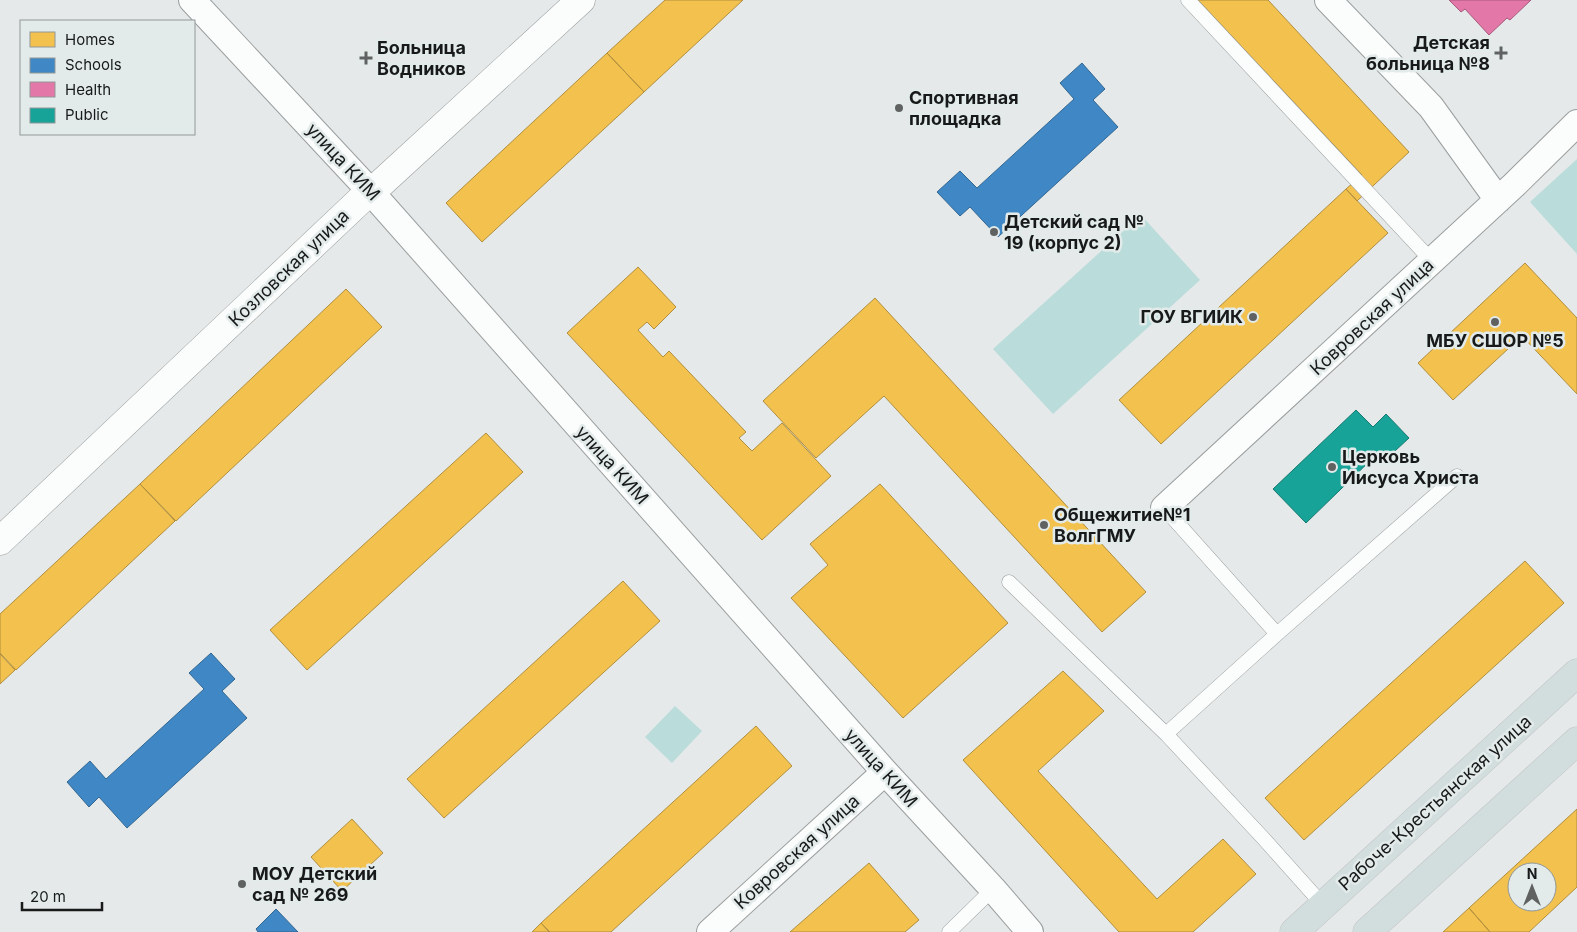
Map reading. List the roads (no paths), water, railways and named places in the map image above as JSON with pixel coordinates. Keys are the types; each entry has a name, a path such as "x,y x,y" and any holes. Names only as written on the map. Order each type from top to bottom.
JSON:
{"main road":[{"name":"Рабоче-Крестьянская улица","path":"1294,932 1577,674"},
{"path":"1367,932 1577,741"}],"street":[{"name":"улица КИМ","path":"192,0 370,191 885,772 1030,932"},
{"name":"Козловская улица","path":"0,541 370,191 377,187 581,0"},
{"path":"1328,0 1431,107 1498,200"},
{"name":"Ковровская улица","path":"1164,508 1498,200 1577,123"},
{"name":"Ковровская улица","path":"710,932 885,772"}],"lane":[{"path":"1188,0 1432,261"},
{"path":"1166,734 1457,476"},
{"path":"1164,508 1278,634"},
{"path":"1009,582 1166,734 1323,905"},
{"path":"950,932 993,889"}],"place":[{"name":"Детская больница №8","path":"1501,53"},
{"name":"Больница Водников","path":"366,58"},
{"name":"Спортивная площадка","path":"899,108"},
{"name":"Детский сад № 19 (корпус 2)","path":"994,232"},
{"name":"ГОУ ВГИИК","path":"1253,317"},
{"name":"МБУ СШОР №5","path":"1495,322"},
{"name":"Церковь Иисуса Христа","path":"1332,467"},
{"name":"Общежитие№1 ВолгГМУ","path":"1044,525"},
{"name":"МОУ Детский сад № 269","path":"242,884"}]}
